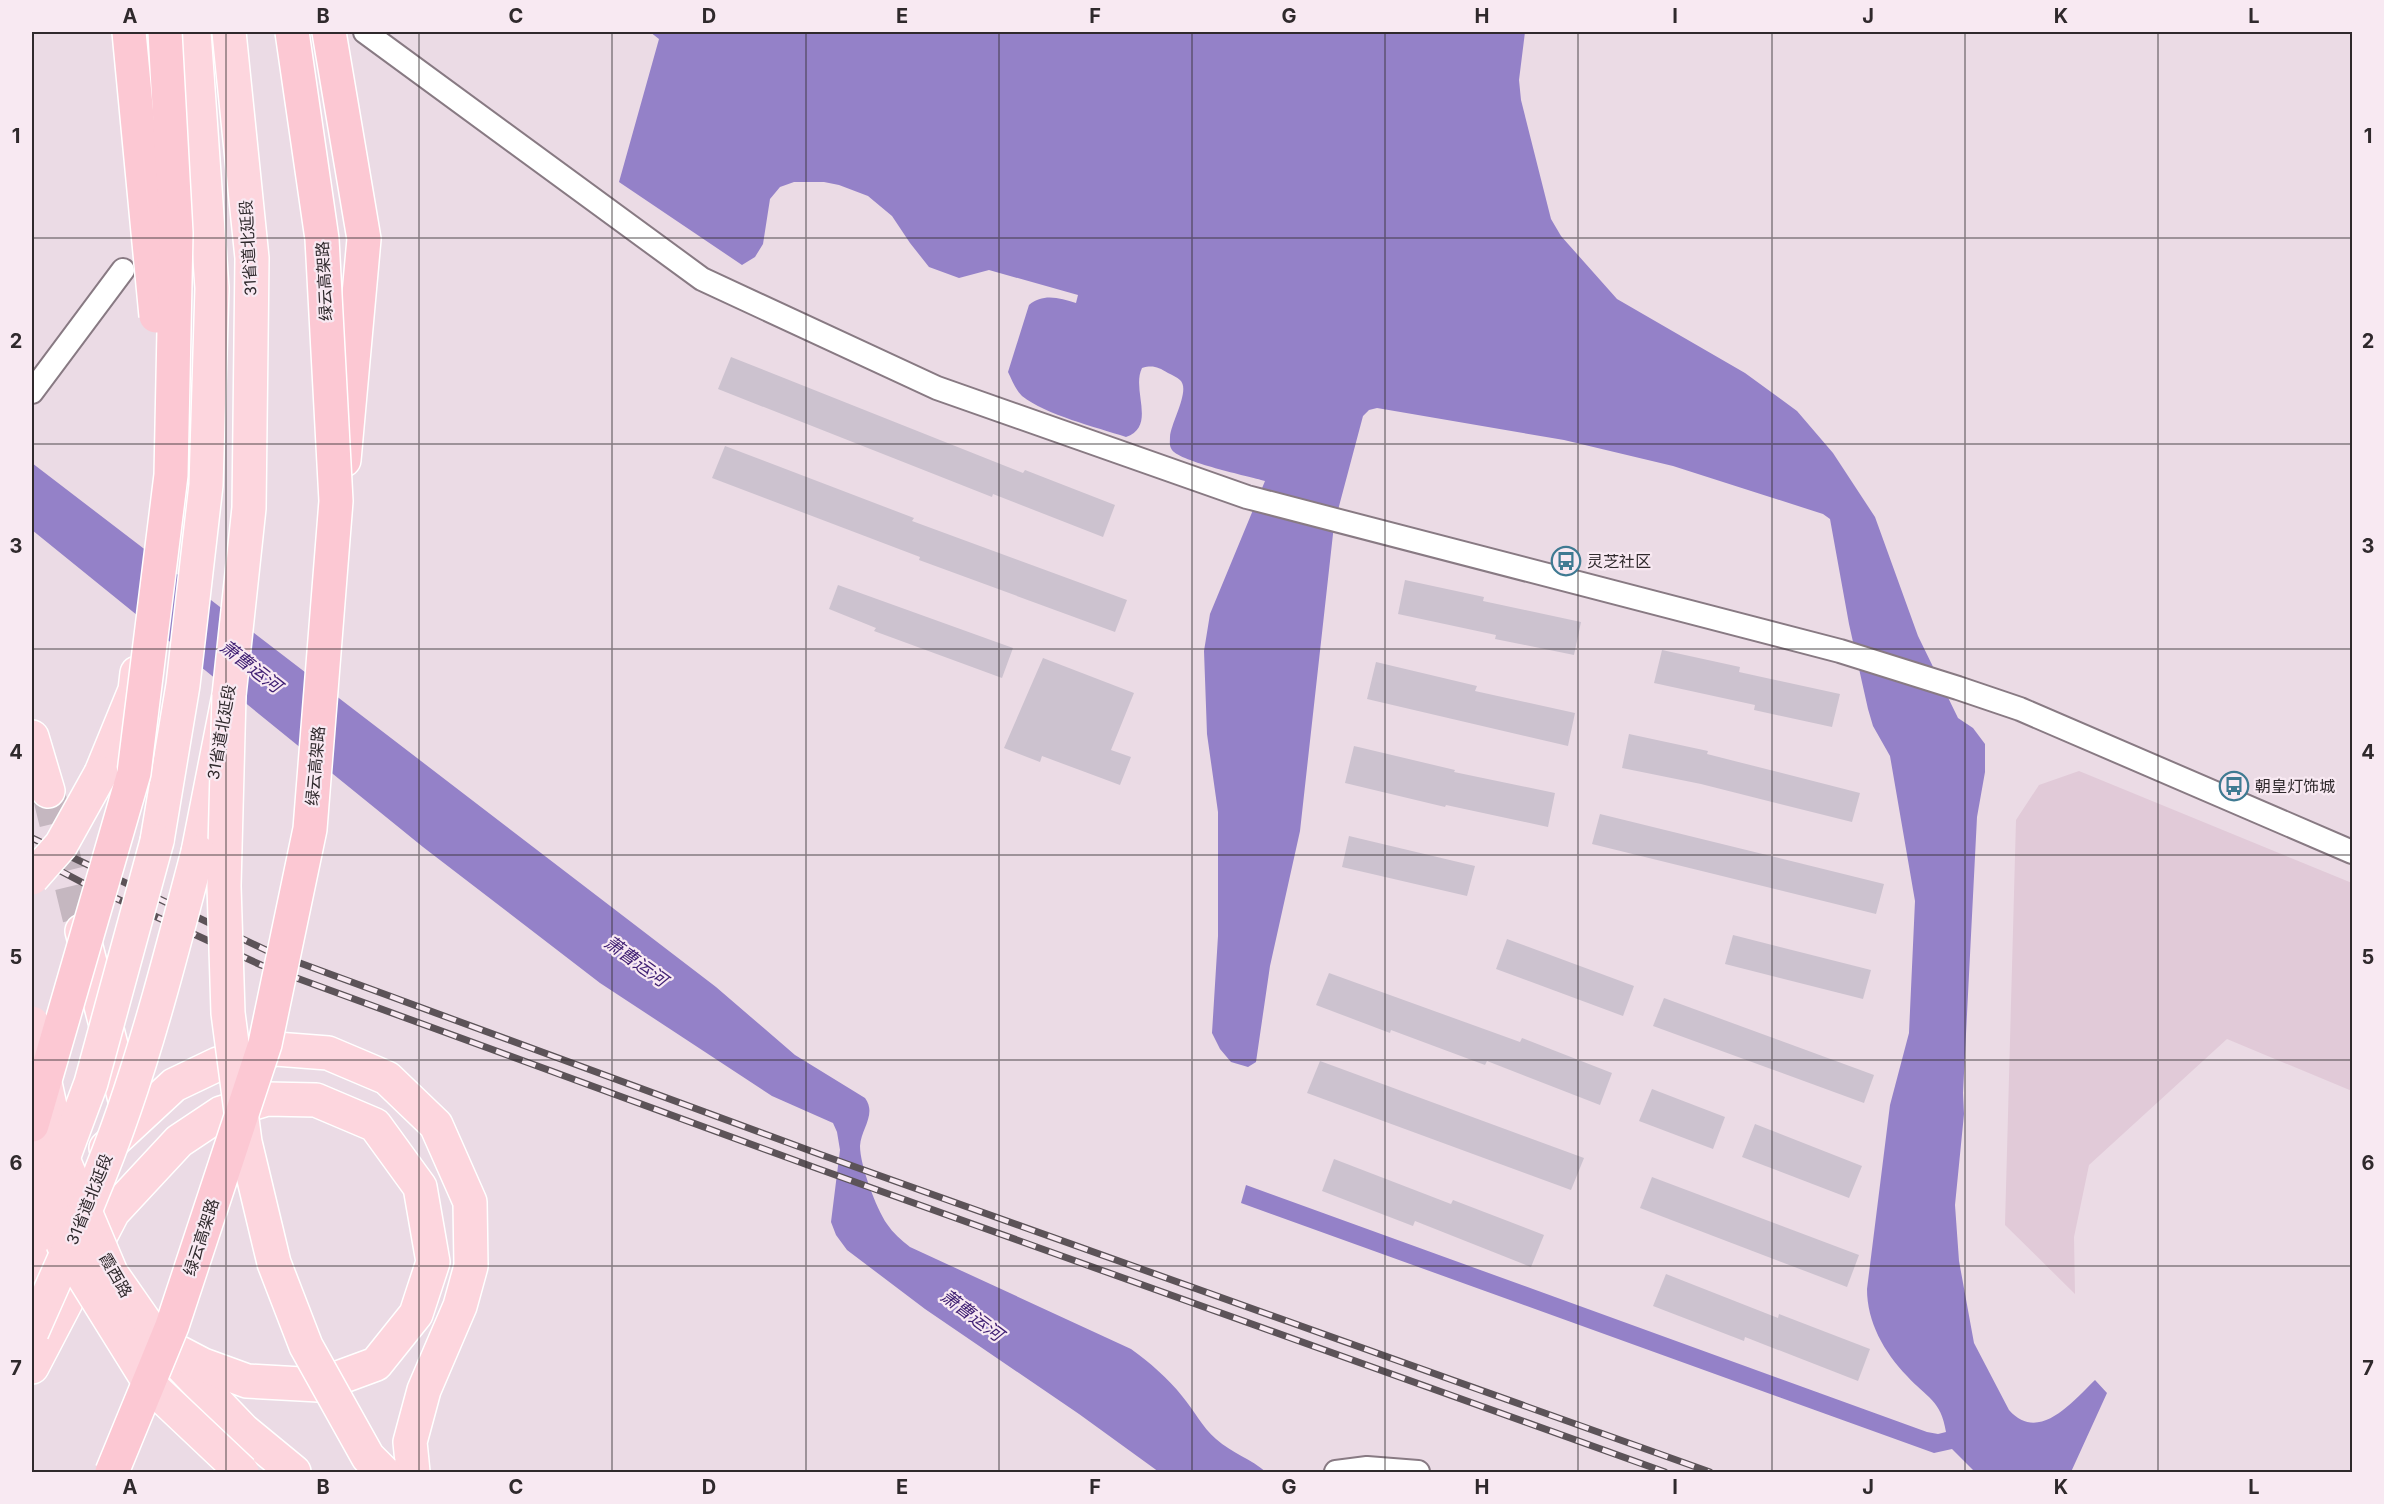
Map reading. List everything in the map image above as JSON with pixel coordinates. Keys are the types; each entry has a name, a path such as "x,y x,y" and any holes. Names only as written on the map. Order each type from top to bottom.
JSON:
{"highway":[{"path":"129,32 171,475"},
{"path":"32,1125 134,773 171,475 176,233 165,32"},
{"name":"绿云高架路","path":"112,1473 172,1326 265,1044 310,829 336,501 322,239 292,32"},
{"path":"310,829 364,239 329,32"}],"main road":[{"path":"47,1243 157,841 183,685 206,485 212,288 194,32"},
{"name":"31省道北延段","path":"32,1332 74,1237 124,1111 161,994 198,852 229,695 249,508 252,258 229,32"},
{"path":"32,878 61,845 101,773 135,690 170,458 181,222 198,72"},
{"path":"229,695 224,886 228,1013 245,1142 274,1263 306,1346 368,1457 383,1473"},
{"path":"32,737 48,791"},
{"path":"81,926 131,1124"},
{"name":"霞西路","path":"32,1023 60,1152 111,1273 159,1342 243,1430 294,1473"},
{"path":"32,1218 174,1084 218,1065 276,1049 328,1053 387,1078 436,1125 470,1202 471,1266 460,1305 424,1390 410,1442 413,1473"},
{"path":"32,1269 50,1241 149,1146 187,1113 224,1089 276,1078 322,1079 373,1100 414,1139 450,1201 457,1265 450,1305 410,1386 394,1440 399,1473"},
{"path":"32,1367 112,1212 179,1141 221,1113 267,1099 316,1100 375,1125 420,1187 433,1262 416,1314 376,1364 319,1385 247,1381 203,1365 159,1342"},
{"name":"霞西路","path":"32,1152 47,1243 152,1387 242,1473"}],"street":[{"path":"365,32 702,279 937,388 1247,497 1840,651 1958,688 2020,709 2352,852"},
{"path":"32,392 123,270"},
{"path":"1336,1473 1367,1468 1418,1473"}],"shaded area":[{"path":"2079,771 2352,883 2352,1091 2227,1039 2089,1165 2074,1237 2075,1294 2005,1225 2016,820 2039,785"}],"water":[{"path":"650,32 1525,32 1519,80 1521,100 1551,219 1561,236 1617,299 1745,373 1797,411 1833,453 1875,517 1918,636 1958,718 1973,728 1985,744 1985,772 1977,817 1963,1093 1964,1114 1955,1205 1959,1261 1974,1343 2009,1410 2020,1419 2032,1423 2044,1421 2066,1408 2095,1380 2107,1393 2071,1472 1975,1472 1952,1449 1934,1453 1241,1203 1246,1185 1927,1432 1938,1434 1946,1432 1937,1406 1899,1367 1884,1347 1874,1325 1868,1301 1867,1289 1890,1105 1909,1033 1915,901 1890,756 1873,726 1868,709 1849,624 1830,519 1823,514 1673,466 1564,440 1377,408 1369,410 1363,416 1334,525 1300,831 1270,966 1256,1062 1248,1067 1231,1062 1220,1049 1212,1033 1218,936 1218,812 1207,734 1204,651 1210,614 1265,481 1201,464 1178,455 1172,450 1171,431 1182,398 1183,385 1180,380 1158,368 1142,368 1139,377 1142,407 1140,425 1135,432 1126,437 1058,415 1022,396 1008,372 1029,305 1046,298 1058,298 1076,303 1078,295 989,270 959,278 929,267 892,216 868,196 824,182 794,182 780,187 770,199 763,244 755,257 742,265 619,182 659,39"},
{"name":"萧曹运河","path":"32,463 716,987 795,1055 865,1098 869,1116 860,1146 866,1175 883,1217 897,1236 910,1247 1131,1349 1171,1383 1216,1439 1266,1472 1159,1472 1079,1414 925,1309 847,1250 836,1235 831,1222 840,1150 833,1123 772,1096 600,983 423,847 32,530"}],"building":[{"path":"731,357 1023,473 1025,470 1115,505 1103,537 993,494 992,497 718,389"},
{"path":"725,446 914,518 912,521 1127,600 1115,632 919,560 920,557 712,478"},
{"path":"1405,580 1484,597 1483,601 1581,622 1574,655 1495,639 1496,635 1398,614"},
{"path":"838,585 1013,648 1002,678 874,631 876,628 829,609"},
{"path":"1662,650 1740,667 1739,672 1840,694 1832,727 1754,710 1755,705 1654,683"},
{"path":"1043,658 1134,693 1111,750 1131,757 1120,785 1042,756 1040,762 1004,748"},
{"path":"1376,662 1477,686 1475,691 1575,713 1568,746 1367,699"},
{"path":"1629,734 1708,751 1707,754 1860,793 1852,822 1701,784 1622,768"},
{"path":"1354,746 1455,770 1454,772 1555,793 1548,827 1446,805 1445,807 1345,783"},
{"path":"1600,814 1884,884 1876,914 1592,844"},
{"path":"1349,836 1475,866 1467,896 1342,867"},
{"path":"1733,935 1871,970 1863,999 1725,964"},
{"path":"1507,939 1634,986 1623,1016 1496,969"},
{"path":"1329,973 1520,1042 1522,1038 1612,1073 1600,1105 1487,1061 1485,1065 1316,1005"},
{"path":"1664,998 1874,1075 1864,1103 1653,1026"},
{"path":"1320,1061 1584,1158 1571,1190 1307,1093"},
{"path":"1652,1089 1725,1117 1713,1149 1639,1121"},
{"path":"1755,1124 1862,1166 1849,1198 1742,1157"},
{"path":"1334,1159 1451,1204 1453,1200 1544,1235 1531,1267 1415,1221 1413,1226 1322,1191"},
{"path":"1652,1177 1859,1255 1847,1287 1640,1208"},
{"path":"1666,1274 1778,1318 1779,1314 1870,1349 1858,1381 1745,1337 1744,1341 1653,1306"}],"tunnel":[{"path":"48,791 81,926"}],"railway":[{"path":"32,838 270,952 819,1154 1710,1472"},
{"path":"32,856 87,885 261,965 816,1168 1665,1472"}],"place":[{"name":"灵芝社区","path":"1566,561"},
{"name":"朝皇灯饰城","path":"2234,786"}]}
